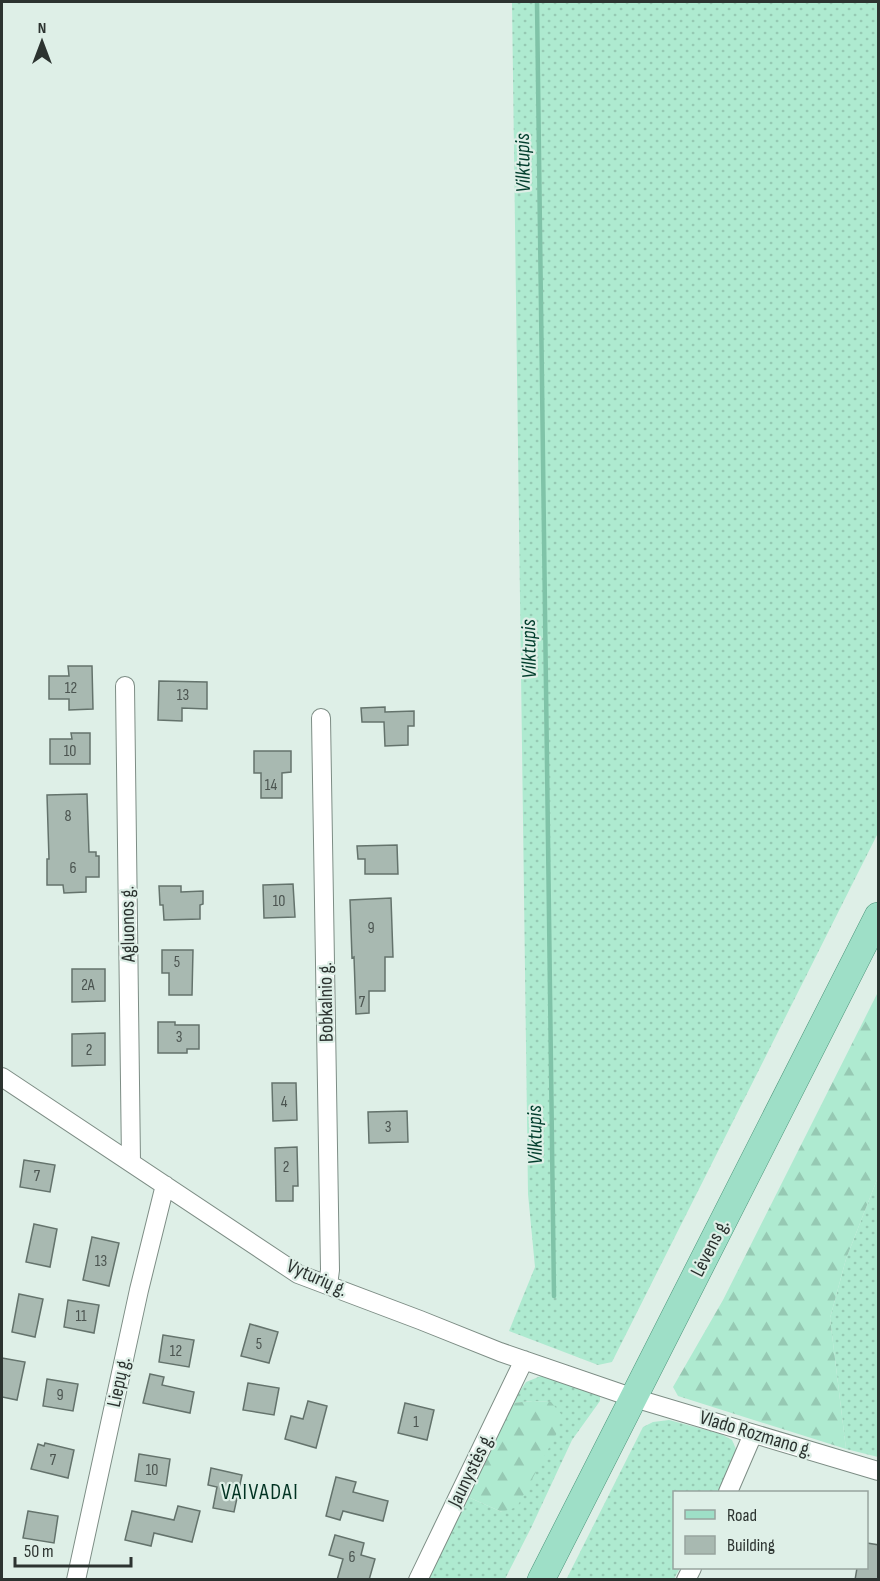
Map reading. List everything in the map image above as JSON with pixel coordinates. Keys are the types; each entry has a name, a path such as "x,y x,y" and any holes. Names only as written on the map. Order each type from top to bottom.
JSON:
{"main road":[{"name":"Lėvens g.","path":"541,1580 879,916"}],"street":[{"name":"Agluonos g.","path":"125,686 131,1162"},
{"name":"Bobkalnio g.","path":"321,718 330,1270 328,1285"},
{"name":"Vyturių g.","path":"2,1077 298,1274 500,1353 634,1398"},
{"name":"Liepų g.","path":"76,1580 139,1290 165,1185"},
{"name":"Jaunystės g.","path":"418,1580 524,1360"},
{"name":"Vlado Rozmano g.","path":"634,1398 879,1471"},
{"path":"728,1491 753,1434"}],"green space":[{"path":"512,2 878,2 878,833 612,1362 598,1365 509,1331 535,1267 528,1194"},
{"path":"878,992 878,1177 846,1259 830,1318 846,1449 678,1396 673,1387 723,1300"},
{"path":"878,1177 878,1457 846,1449 830,1318 846,1259"},
{"path":"541,1376 594,1391 600,1396 600,1401 572,1440 505,1579 427,1580 468,1497 502,1512 551,1402 512,1403 526,1382"},
{"path":"551,1402 561,1414 558,1431 517,1507 502,1512 468,1497 512,1403"},
{"path":"669,1420 721,1434 732,1440 736,1449 734,1460 718,1491 673,1491 673,1569 679,1569 674,1579 566,1580 643,1427 653,1422"}],"building":[{"path":"68,666 92,666 93,709 69,710 69,699 49,699 49,676 69,676"},
{"path":"159,681 207,682 207,709 182,708 182,721 158,720"},
{"path":"385,707 385,712 414,711 414,726 408,726 408,745 385,746 384,722 362,722 361,708"},
{"path":"71,733 90,733 90,764 50,764 50,739 72,739"},
{"path":"254,751 291,751 291,772 282,773 282,798 261,798 261,773 254,773"},
{"path":"87,794 89,852 96,852 96,856 99,856 99,877 86,877 86,892 64,893 63,885 47,885 47,859 49,859 47,795"},
{"path":"397,845 398,874 365,874 365,859 358,859 357,846"},
{"path":"293,884 295,917 264,918 263,885"},
{"path":"159,886 181,886 181,892 203,891 200,919 164,920"},
{"path":"391,898 393,957 385,957 385,991 369,991 369,1013 356,1014 350,900"},
{"path":"162,950 193,950 192,995 169,995 169,973 162,973"},
{"path":"72,969 105,969 105,1001 72,1002"},
{"path":"158,1022 199,1025 199,1049 187,1049 187,1053 158,1053"},
{"path":"105,1033 105,1065 72,1066 72,1034"},
{"path":"272,1083 296,1083 297,1120 273,1121"},
{"path":"407,1111 408,1142 369,1143 368,1112"},
{"path":"297,1147 298,1186 293,1186 293,1201 276,1201 275,1148"},
{"path":"24,1160 55,1165 50,1192 20,1187"},
{"path":"34,1224 57,1229 50,1267 26,1262"},
{"path":"92,1237 119,1243 109,1286 83,1280"},
{"path":"19,1294 43,1299 35,1337 12,1332"},
{"path":"68,1300 99,1305 94,1333 64,1327"},
{"path":"250,1324 278,1332 269,1363 241,1356"},
{"path":"163,1335 194,1340 189,1367 159,1362"},
{"path":"2,1358 25,1362 17,1400 2,1397"},
{"path":"150,1374 164,1377 162,1385 194,1392 190,1413 143,1403"},
{"path":"47,1379 78,1384 73,1411 43,1406"},
{"path":"248,1383 279,1388 274,1415 243,1410"},
{"path":"308,1401 327,1406 316,1448 285,1439 291,1416 303,1419"},
{"path":"405,1403 434,1410 427,1440 398,1433"},
{"path":"45,1443 74,1450 68,1478 31,1469 38,1444 44,1446"},
{"path":"139,1454 170,1459 166,1486 135,1481"},
{"path":"211,1468 242,1475 234,1512 213,1508 217,1487 208,1485"},
{"path":"336,1477 356,1482 353,1492 388,1501 383,1521 343,1511 340,1520 326,1516"},
{"path":"178,1506 200,1511 192,1542 154,1533 151,1546 125,1540 132,1511 174,1520"},
{"path":"28,1511 58,1516 54,1543 23,1538"},
{"path":"335,1535 364,1543 361,1555 375,1559 369,1580 337,1580 343,1559 329,1555"},
{"path":"868,1543 879,1545 879,1580 855,1580 857,1569 868,1569"}],"waterway":[{"name":"Vilktupis","path":"537,2 554,1296"}],"district":[{"name":"VAIVADAI","path":"260,1492"}]}
